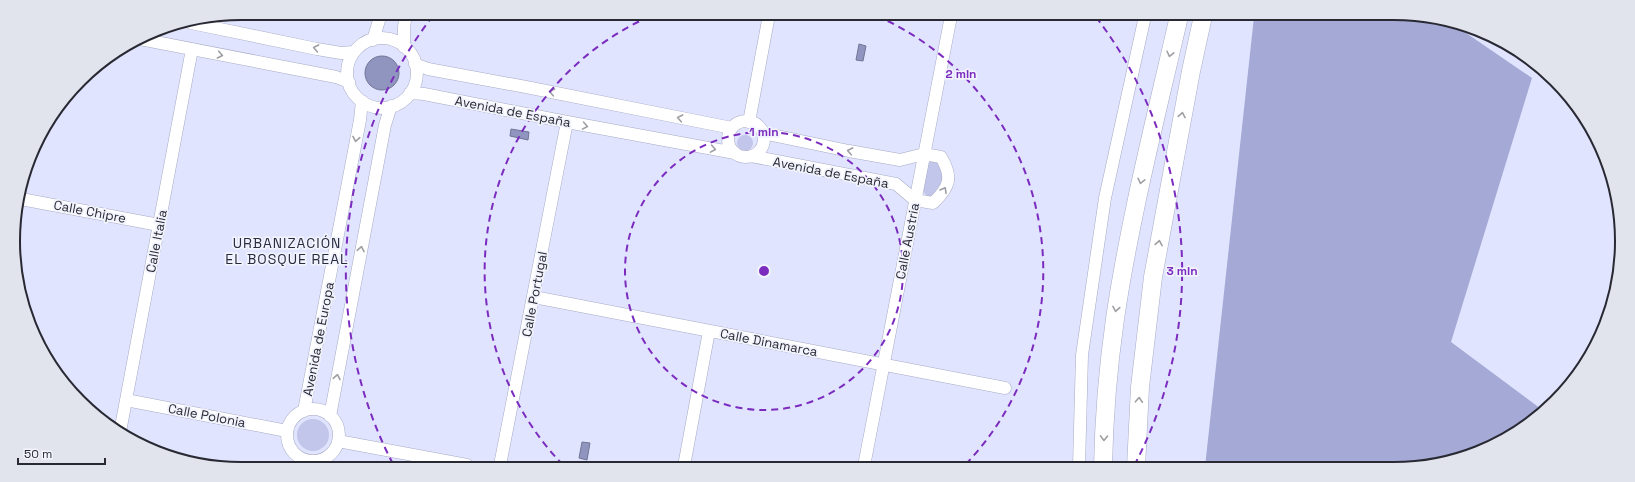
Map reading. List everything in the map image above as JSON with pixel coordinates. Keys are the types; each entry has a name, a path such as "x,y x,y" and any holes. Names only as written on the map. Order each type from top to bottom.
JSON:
{"highway":[{"path":"1103,462 1104,417 1115,319 1132,222 1178,20"},
{"path":"1136,462 1140,388 1153,277 1191,71 1202,20"}],"street":[{"path":"374,40 379,20"},
{"path":"404,47 405,20"},
{"path":"749,122 768,20"},
{"name":"Calle Austria","path":"865,462 950,20"},
{"path":"1079,462 1083,347 1105,198 1144,20"},
{"path":"197,24 341,53 354,52"},
{"path":"379,38 397,41 404,47 411,53 417,70 414,88 402,102 391,106 385,108 367,105 353,93 349,82 347,76 350,58 362,44 379,38"},
{"path":"148,41 336,77 349,82"},
{"name":"Calle Italia","path":"121,427 192,50"},
{"name":"Avenida de España","path":"415,64 428,70 526,87 732,128"},
{"name":"Avenida de España","path":"410,93 424,94 735,153"},
{"name":"Avenida de Europa","path":"304,411 360,120 362,101"},
{"name":"Avenida de Europa","path":"330,416 385,125 391,106"},
{"path":"744,121 749,122 754,122 761,128 764,137 763,147 756,154 751,156 738,156 731,150 727,140 729,131 735,124 744,121"},
{"name":"Calle Portugal","path":"501,462 567,122"},
{"name":"Avenida de España","path":"763,133 900,160 924,154"},
{"path":"915,200 933,203 944,193 948,180 948,168 941,157 924,154"},
{"name":"Avenida de España","path":"751,156 896,184 915,200"},
{"name":"Calle Chipre","path":"24,200 158,225"},
{"name":"Calle Dinamarca","path":"534,296 1005,388"},
{"path":"685,462 709,330"},
{"name":"Calle Polonia","path":"126,400 288,431"},
{"path":"311,408 324,411 330,416 335,420 340,433 337,447 329,457 321,462 294,459 286,438 289,424 298,413 311,408"},
{"path":"338,441 451,462"}],"shaded area":[{"path":"1254,20 1408,20 1437,24 1464,32 1532,78 1451,342 1539,408 1517,425 1492,439 1465,450 1437,458 1408,462 1206,462"},
{"path":"859,44 866,46 863,61 856,60"},
{"path":"382,56 394,61 399,73 394,85 382,90 370,85 365,73 370,61"},
{"path":"511,129 529,132 528,140 510,136"},
{"path":"745,135 751,137 753,143 751,149 745,151 739,149 737,143 739,137"},
{"path":"937,161 944,178 944,182 940,191 928,198 923,191 928,164 930,162"},
{"path":"316,419 322,421 327,426 329,435 327,444 322,449 310,451 304,449 299,444 297,432 299,426 304,421"},
{"path":"582,442 590,443 587,460 579,458"}],"district":[{"name":"URBANIZACIÓN EL BOSQUE REAL","path":"287,252"}]}
